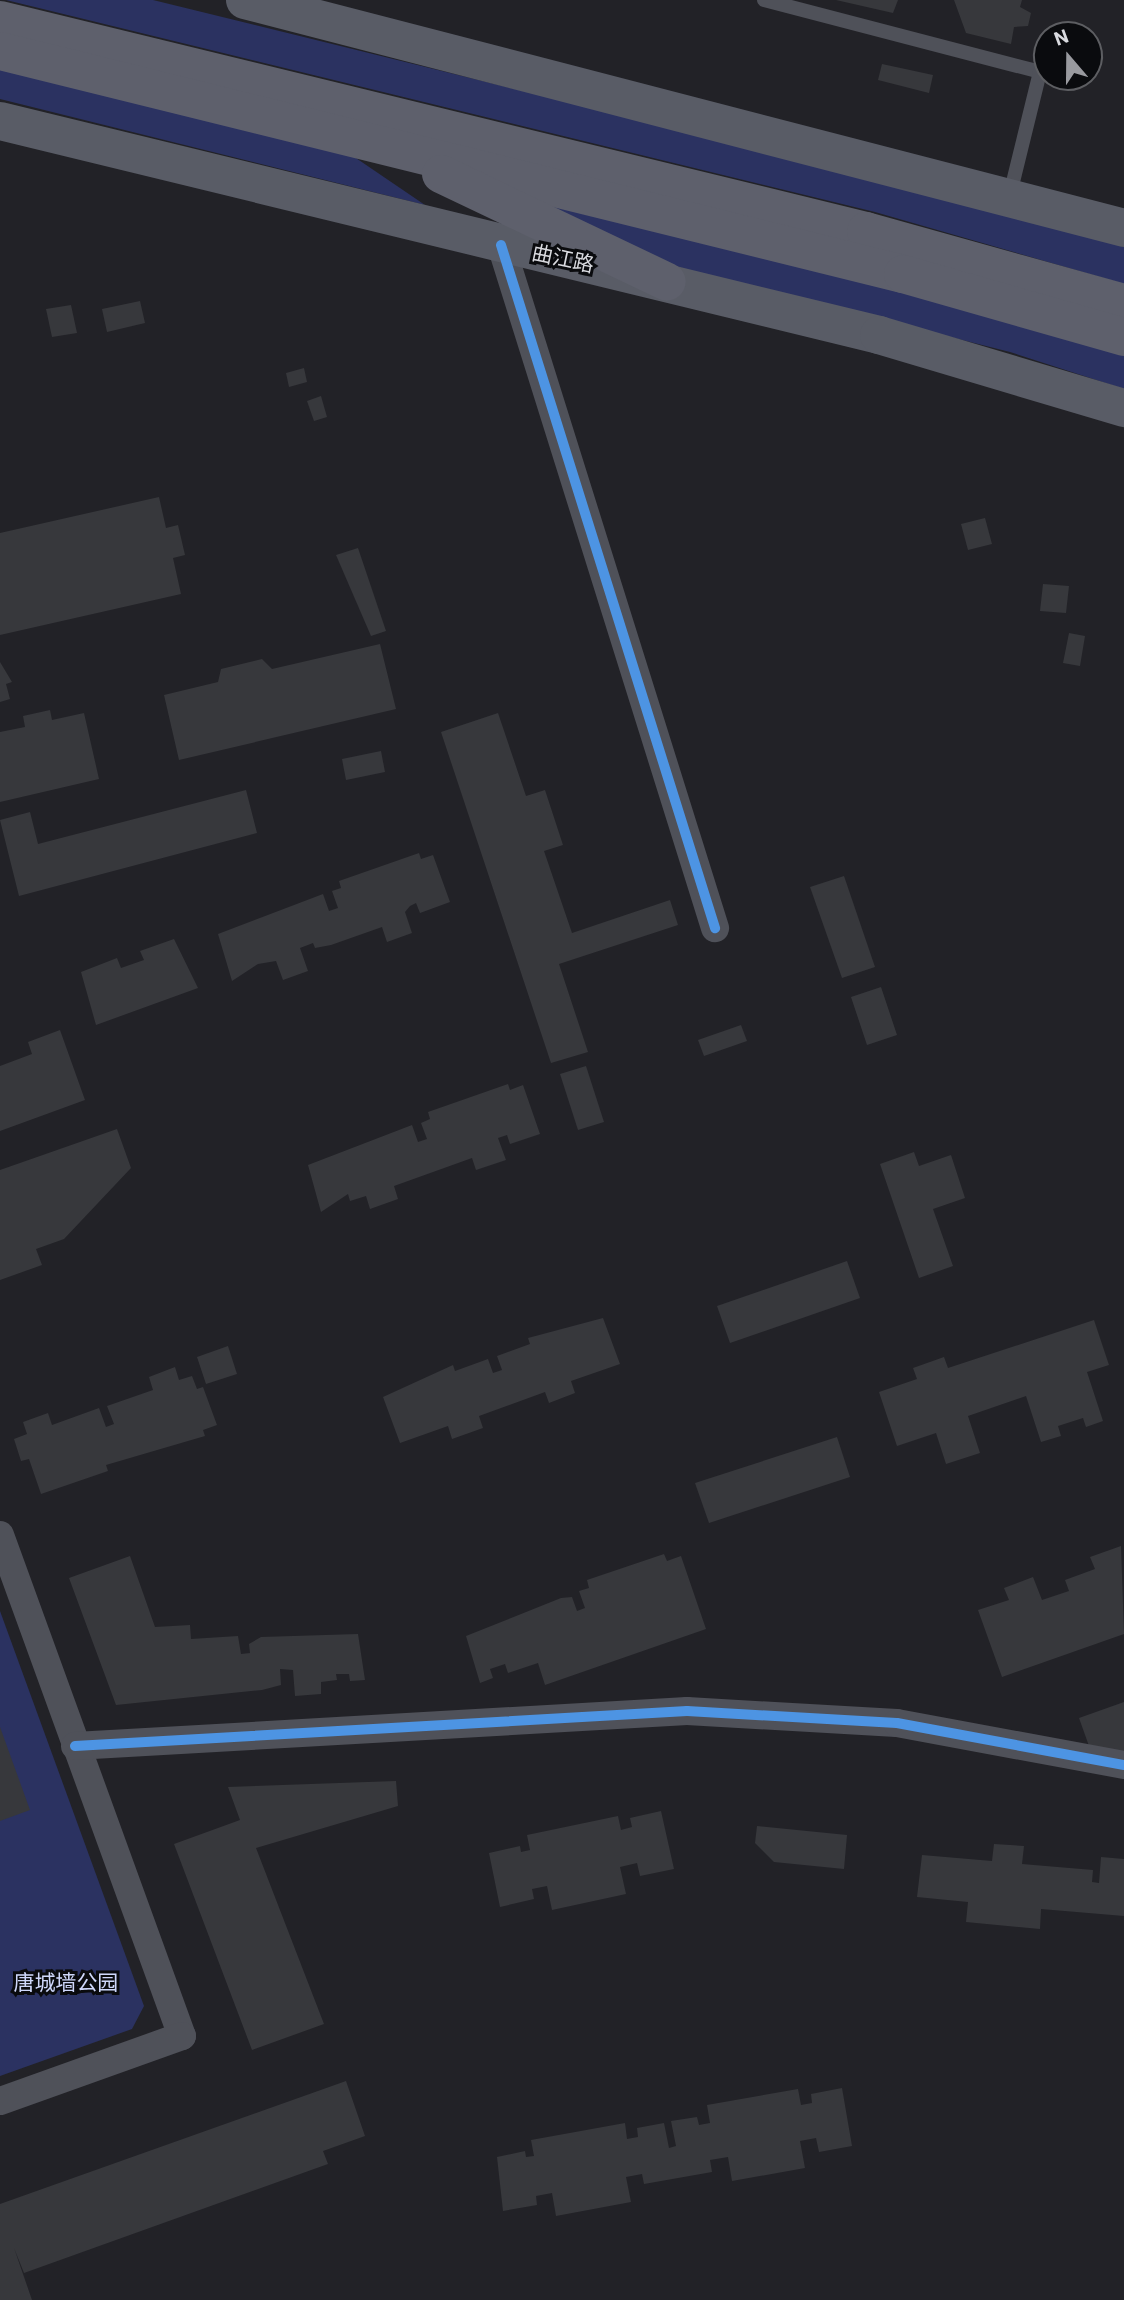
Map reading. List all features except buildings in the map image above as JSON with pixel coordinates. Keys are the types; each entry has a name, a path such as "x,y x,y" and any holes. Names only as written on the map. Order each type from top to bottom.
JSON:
{"highway":[{"path":"0,20 866,231 1124,303"},
{"path":"0,51 366,139 1040,309 1124,337"},
{"path":"366,139 667,282"}],"main road":[{"path":"245,0 1010,194 1124,228"},
{"name":"曲江路","path":"0,121 878,335 1124,408"}],"street":[{"path":"501,245 715,928"},
{"path":"0,1535 181,2036 0,2101"},
{"path":"75,1746 687,1711 897,1723 1124,1765"}],"lane":[{"path":"764,0 1040,72 1010,194"}],"green space":[{"path":"6,0 153,0 1011,211 1124,247 1124,284 875,212"},
{"path":"0,69 350,154 425,205 0,99"},
{"path":"540,198 1124,350 1124,389 1010,352 671,267 536,205"},
{"name":"唐城墙公园","path":"0,1611 144,2006 132,2029 0,2076"}],"cycle path":[{"path":"501,245 715,928"},
{"path":"75,1746 687,1711 897,1723 1124,1765"}]}
